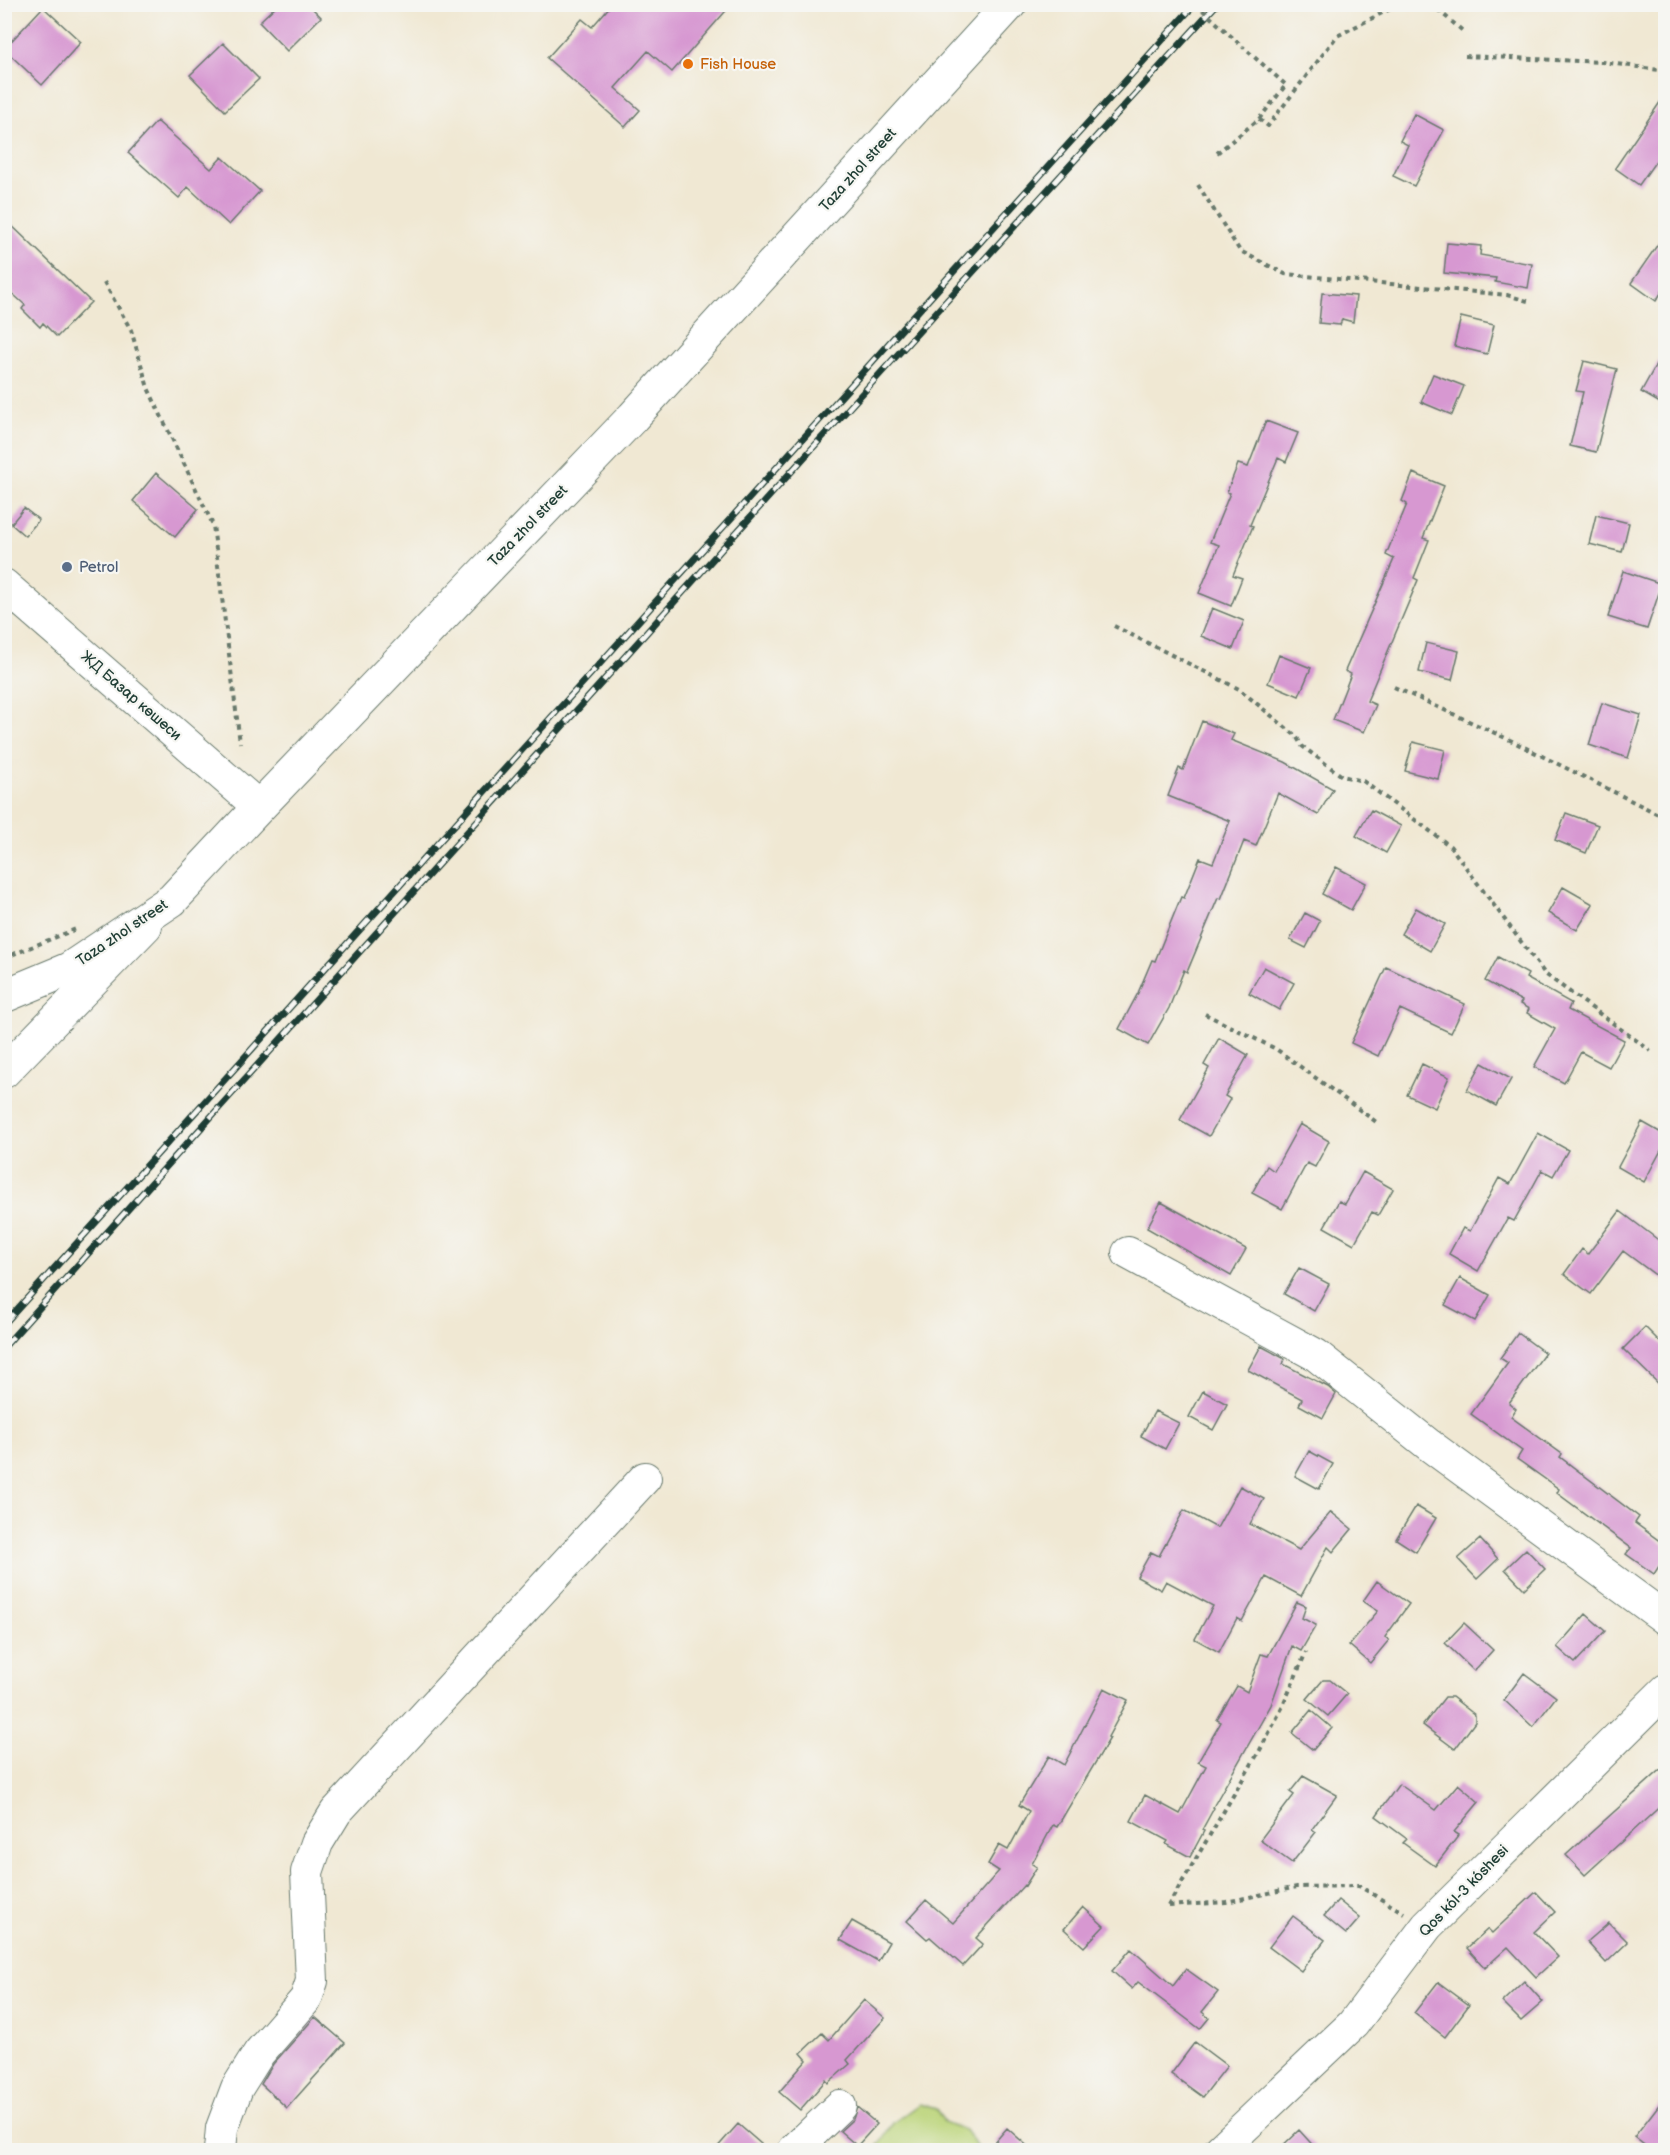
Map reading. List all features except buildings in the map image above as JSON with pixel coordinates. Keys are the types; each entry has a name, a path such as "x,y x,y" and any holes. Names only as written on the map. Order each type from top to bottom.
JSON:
{"main road":[{"name":"Taza zhol street","path":"4,996 69,969 172,900 633,417 1010,4"}],"street":[{"name":"ЖД Базар көшеси","path":"4,585 259,807"},
{"path":"4,1072 172,900"},
{"path":"1128,1252 1316,1355 1429,1445 1665,1619"},
{"path":"220,2151 222,2128 237,2088 259,2053 306,1999 312,1981 307,1872 317,1843 336,1812 645,1478"},
{"name":"Qos kól-3 kóshesi","path":"1220,2151 1353,2024 1427,1926 1665,1690"},
{"path":"794,2151 840,2106"}],"path":[{"path":"1196,4 1287,85 1259,119 1217,153"},
{"path":"1259,119 1268,126 1336,36 1403,4"},
{"path":"1431,4 1464,32"},
{"path":"1465,56 1602,62 1665,71"},
{"path":"1198,185 1240,251 1284,274 1508,295 1531,302"},
{"path":"104,282 131,330 148,388 213,525 240,743"},
{"path":"1114,626 1239,689 1296,736 1302,746 1342,776 1362,781 1450,846 1545,974 1651,1052"},
{"path":"1394,687 1510,740 1665,818"},
{"path":"4,958 83,926"},
{"path":"1205,1014 1276,1049 1379,1124"},
{"path":"1306,1652 1282,1708 1260,1750 1168,1906 1226,1902 1297,1887 1359,1886 1427,1926"}],"green space":[{"path":"919,2104 936,2109 944,2122 965,2130 979,2150 875,2150 893,2123"}],"railway":[{"path":"4,1324 1195,4"},
{"path":"4,1347 818,442 1217,4"}],"place":[{"name":"Fish House","path":"688,64"},
{"name":"Petrol","path":"67,567"}]}
